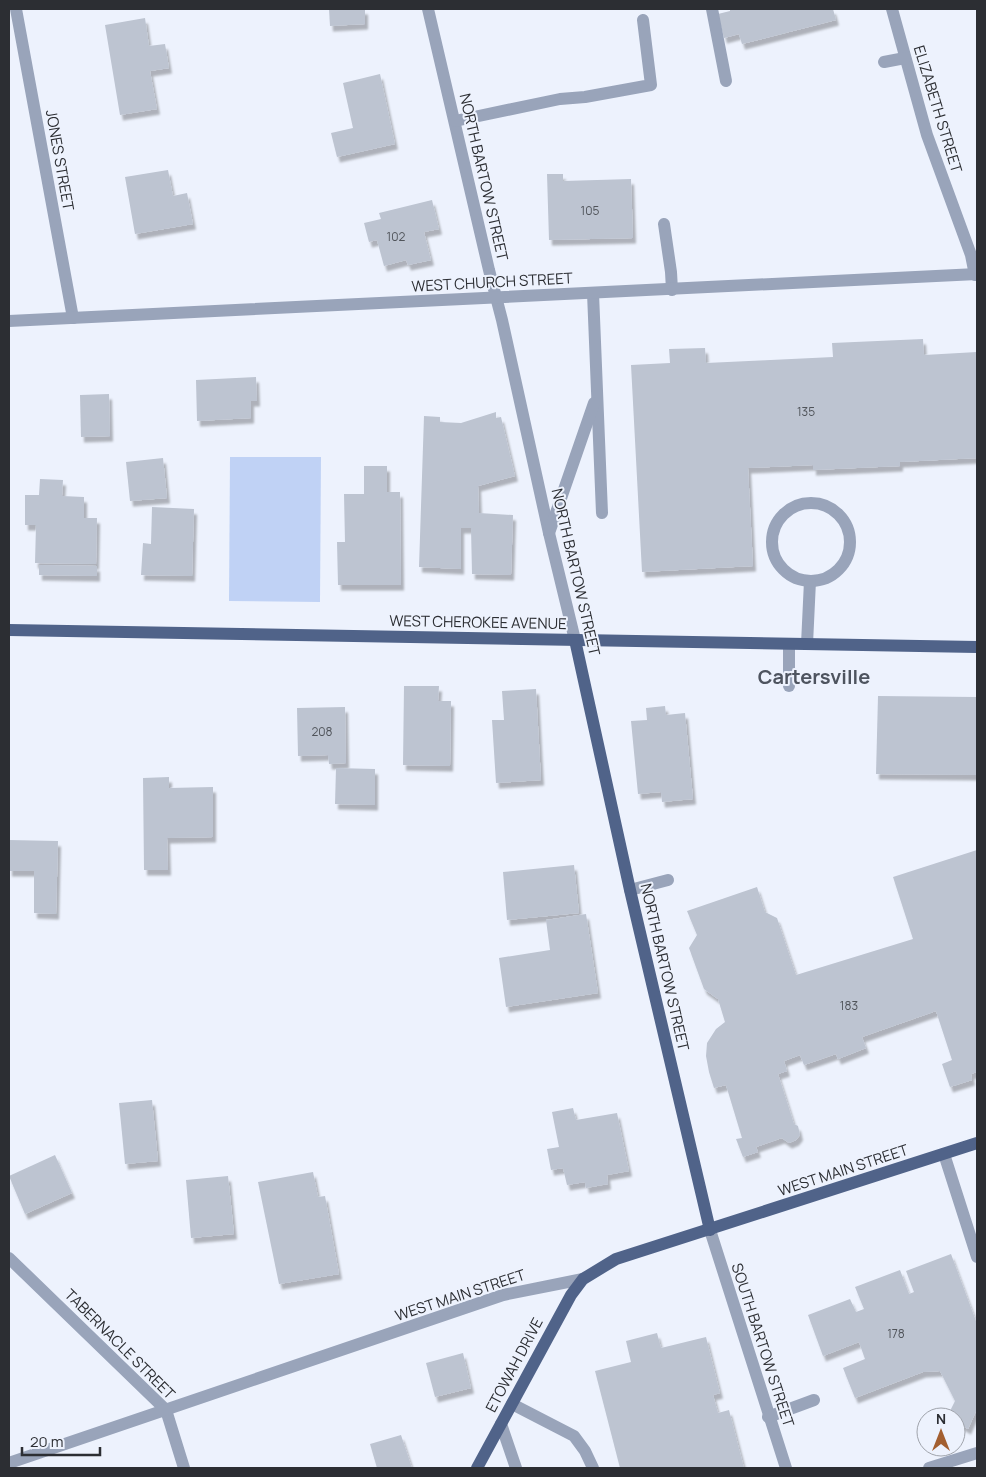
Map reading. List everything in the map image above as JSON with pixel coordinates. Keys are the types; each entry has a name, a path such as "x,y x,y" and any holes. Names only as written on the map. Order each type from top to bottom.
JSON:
{"main road":[{"name":"WEST CHEROKEE AVENUE","path":"9,630 977,647"},
{"name":"NORTH BARTOW STREET","path":"576,640 630,890 710,1230"},
{"name":"WEST MAIN STREET","path":"583,1279 616,1259 977,1143"},
{"name":"ETOWAH DRIVE","path":"477,1468 558,1317 583,1279"}],"street":[{"name":"JONES STREET","path":"16,9 73,318"},
{"name":"NORTH BARTOW STREET","path":"428,9 497,298 549,533 576,640"},
{"path":"712,9 726,81"},
{"name":"ELIZABETH STREET","path":"892,9 927,135 971,255 976,275"},
{"path":"455,121 560,99 585,97 651,85 643,20"},
{"path":"884,62 905,58"},
{"path":"664,224 672,290"},
{"name":"WEST CHURCH STREET","path":"9,321 976,275"},
{"path":"593,293 602,513"},
{"path":"549,533 597,396"},
{"path":"813,503 825,506 841,517 848,527 850,546 847,559 840,569 830,577 810,582 792,576 782,568 775,558 772,545 774,532 779,520 788,511 800,505 813,503"},
{"path":"807,644 810,582"},
{"path":"789,644 789,686"},
{"path":"630,890 668,880"},
{"path":"944,1154 977,1257"},
{"name":"SOUTH BARTOW STREET","path":"710,1230 768,1417 786,1468"},
{"name":"TABERNACLE STREET","path":"9,1258 166,1410 184,1468"},
{"name":"WEST MAIN STREET","path":"9,1463 503,1295 583,1279"},
{"path":"768,1417 814,1400"},
{"path":"512,1404 574,1436 585,1451 593,1468"},
{"path":"501,1424 516,1468"},
{"path":"929,1468 977,1453"}],"shaded area":[{"path":"230,457 321,457 320,602 229,601"}],"building":[{"path":"329,9 365,9 365,24 330,26"},
{"path":"730,9 833,9 836,20 742,44 739,34 724,38 718,14 730,11"},
{"path":"145,18 149,46 165,44 169,68 150,71 157,109 120,115 105,25"},
{"path":"380,74 395,144 337,157 331,133 353,128 343,83"},
{"path":"168,170 173,196 187,193 193,224 135,234 125,177"},
{"path":"547,174 563,174 563,181 631,179 633,238 549,240"},
{"path":"432,200 439,229 424,232 431,260 408,265 406,260 384,266 377,240 369,242 364,223 381,219 379,213"},
{"path":"923,339 924,355 977,352 977,458 900,462 900,466 813,470 813,465 748,468 753,566 642,572 631,365 670,363 669,349 705,348 706,363 833,357 832,343"},
{"path":"256,377 257,401 251,401 251,418 197,421 196,380"},
{"path":"109,394 110,436 81,437 80,395"},
{"path":"496,412 496,418 501,417 515,476 478,486 479,513 513,515 511,575 472,574 471,528 461,528 461,569 419,567 424,416 440,417 440,422 461,423"},
{"path":"163,458 167,498 130,501 126,462"},
{"path":"364,466 387,466 387,492 400,492 401,585 338,585 337,542 345,542 344,494 364,494"},
{"path":"40,479 63,480 62,496 84,497 84,518 97,518 96,564 35,563 36,525 25,525 25,495 39,495"},
{"path":"152,507 194,509 192,576 141,575 143,543 151,544"},
{"path":"39,565 97,566 97,576 39,575"},
{"path":"404,686 439,686 438,701 451,701 450,766 403,765"},
{"path":"536,689 541,780 496,783 492,720 504,720 502,691"},
{"path":"878,696 977,697 977,775 876,774"},
{"path":"665,706 666,715 685,713 693,799 662,802 661,792 638,794 631,721 647,720 646,708"},
{"path":"345,707 346,763 329,764 328,755 298,756 297,708"},
{"path":"336,768 375,769 375,805 335,804"},
{"path":"169,777 169,788 213,787 213,837 167,838 168,870 144,870 143,778"},
{"path":"9,840 58,841 56,914 34,913 34,871 9,871"},
{"path":"977,850 977,1072 971,1074 972,1080 950,1087 942,1064 952,1060 936,1011 862,1037 866,1048 838,1059 836,1054 804,1065 800,1055 784,1061 787,1071 778,1074 794,1124 798,1126 800,1135 796,1140 789,1143 782,1138 756,1147 758,1152 743,1157 736,1139 742,1138 726,1085 714,1088 709,1072 706,1056 707,1043 716,1029 725,1022 718,999 704,989 689,948 697,935 687,911 757,887 765,912 777,918 796,975 913,939 893,877"},
{"path":"574,865 579,913 507,920 503,872"},
{"path":"586,914 598,993 506,1007 499,958 550,950 546,920"},
{"path":"152,1100 158,1161 125,1164 119,1103"},
{"path":"573,1108 576,1120 617,1113 629,1171 607,1175 608,1184 586,1188 585,1182 567,1185 563,1168 551,1170 547,1149 559,1147 552,1112"},
{"path":"55,1155 72,1193 25,1214 9,1176"},
{"path":"313,1172 318,1197 325,1196 339,1274 279,1284 258,1182"},
{"path":"228,1176 234,1234 191,1238 186,1180"},
{"path":"951,1254 977,1324 977,1409 968,1429 966,1428 966,1407 952,1407 955,1401 940,1371 923,1372 855,1398 843,1368 865,1359 859,1342 823,1356 808,1315 850,1299 856,1312 864,1309 855,1287 900,1270 909,1294 914,1292 906,1271"},
{"path":"657,1333 661,1348 706,1337 720,1393 713,1395 718,1413 729,1410 744,1468 620,1468 595,1371 631,1362 626,1341"},
{"path":"463,1353 471,1388 435,1397 426,1363"},
{"path":"401,1435 412,1468 377,1468 370,1444"}],"district":[{"name":"Cartersville","path":"814,676"}]}
